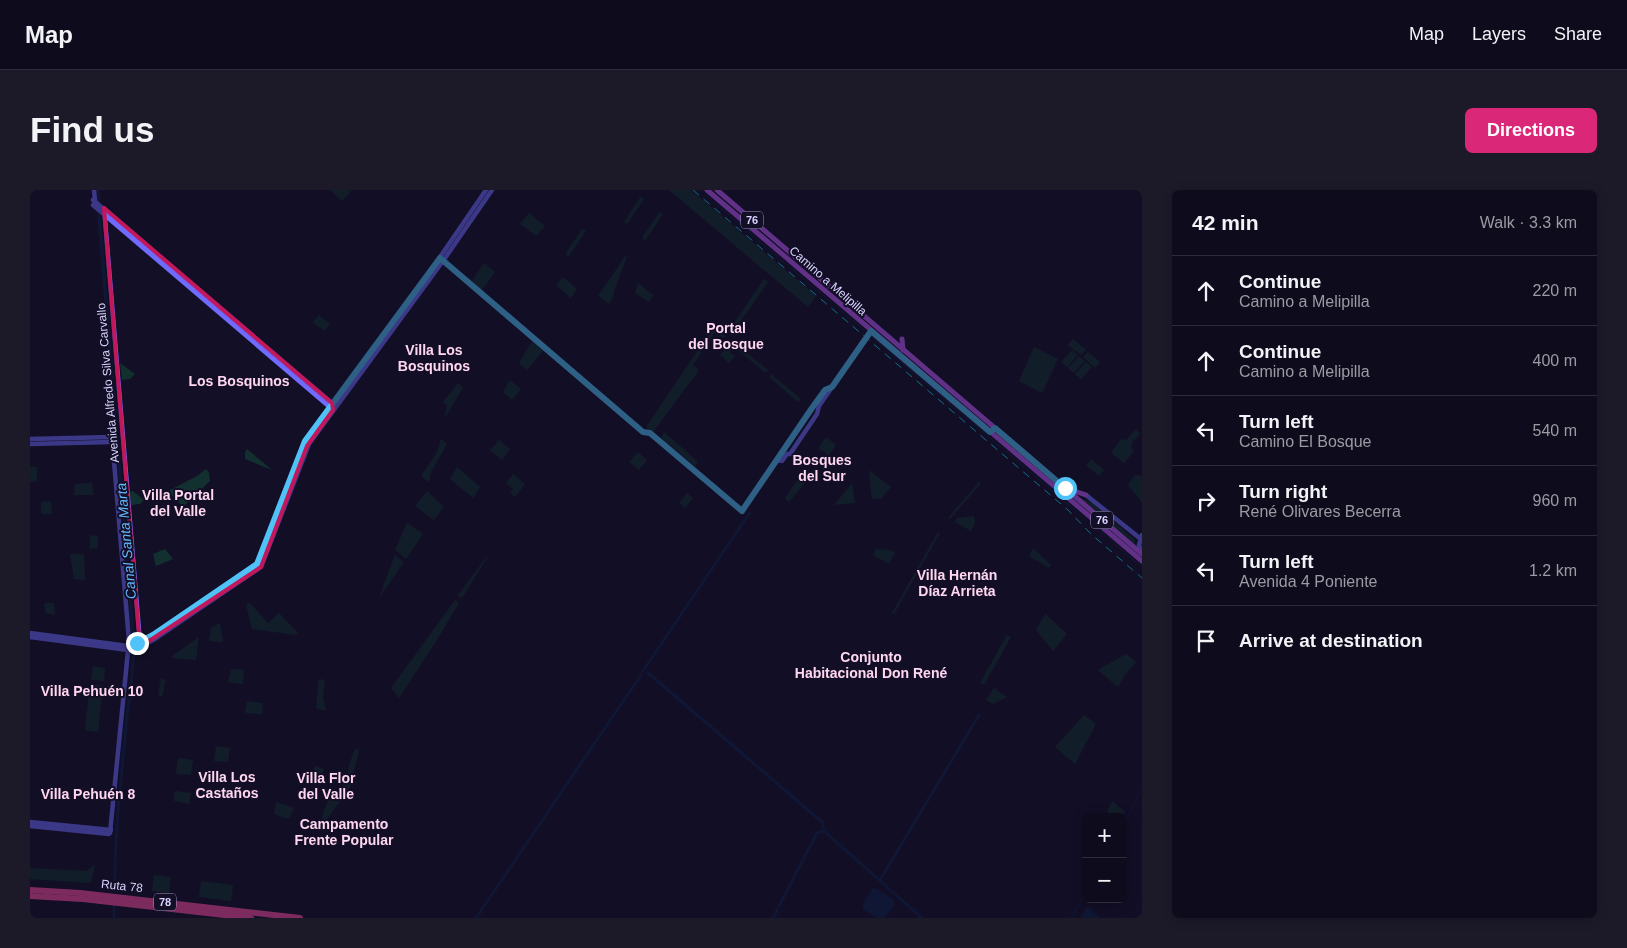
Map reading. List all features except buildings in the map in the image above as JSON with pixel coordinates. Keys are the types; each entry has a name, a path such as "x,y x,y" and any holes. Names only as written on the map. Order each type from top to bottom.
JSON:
{"highway":[{"name":"Ruta 78","path":"30,890 104,895 300,918"},
{"name":"Ruta 78","path":"30,896 77,898 251,918"}],"main road":[{"name":"Camino a Melipilla","path":"707,190 869,334 990,432 1142,560"},
{"name":"Camino a Melipilla","path":"717,190 1141,553"},
{"path":"886,335 894,333"},
{"path":"902,339 903,350"},
{"path":"990,432 995,428"},
{"path":"997,438 1001,433"},
{"path":"1076,492 1080,487"},
{"path":"1065,488 1086,495"},
{"path":"1130,551 1141,553 1142,560"}],"street":[{"path":"93,190 95,203 333,407"},
{"path":"441,259 486,190"},
{"path":"30,637 129,647 138,645 257,564 302,446 333,407 492,190"},
{"name":"Avenida Alfredo Silva Carvallo","path":"103,210 138,645"},
{"path":"441,259 631,422 643,432 650,433 742,511 777,460 782,460 787,454 790,454 817,414 832,387 869,334"},
{"path":"30,439 112,440"},
{"path":"30,444 112,440"},
{"name":"Avenida Alfredo Silva Carvallo","path":"110,832 129,647 112,440"},
{"path":"1086,495 1142,538 1141,553"},
{"path":"30,633 129,647"},
{"path":"30,822 110,832"},
{"path":"30,826 110,832"}],"highlighted area":[{"path":"104,208 332,403 333,410 307,446 261,567 140,647"}],"green space":[{"path":"330,190 352,190 342,201"},
{"path":"669,190 691,190 816,296 808,307"},
{"path":"641,196 644,199 627,224 624,222"},
{"path":"660,212 663,214 645,241 642,237"},
{"path":"529,213 545,226 536,236 520,224"},
{"path":"582,229 586,231 568,257 566,253"},
{"path":"626,255 613,294 614,296 609,304 598,296"},
{"path":"484,263 495,272 482,290 472,281"},
{"path":"563,277 577,289 571,298 556,285"},
{"path":"764,279 768,282 731,335 728,332"},
{"path":"638,283 653,295 649,302 635,293"},
{"path":"319,315 330,324 324,331 313,322"},
{"path":"714,326 725,336 723,338 715,332 704,349 701,346"},
{"path":"1073,339 1086,350 1081,355 1068,345"},
{"path":"532,341 543,351 527,370 519,363"},
{"path":"732,341 768,370 766,373 734,347 730,352 735,356 729,363 720,355"},
{"path":"1034,347 1058,359 1042,393 1019,381"},
{"path":"698,350 702,352 693,365 699,370 653,432 646,427"},
{"path":"1072,350 1078,355 1067,367 1061,362"},
{"path":"1088,352 1100,362 1095,368 1083,357"},
{"path":"1079,356 1085,361 1074,373 1068,368"},
{"path":"1086,362 1092,367 1081,379 1075,374"},
{"path":"120,363 135,374 130,379 122,380"},
{"path":"771,374 801,399 798,402 769,377"},
{"path":"510,380 521,389 512,400 503,392"},
{"path":"458,383 463,388 445,418 447,405 443,402"},
{"path":"1136,429 1140,434 1132,443 1131,448 1134,451 1124,463 1111,453 1121,439 1126,440"},
{"path":"664,432 698,462 695,466 661,438"},
{"path":"826,437 836,445 829,455 818,448"},
{"path":"441,439 447,444 431,472 429,482 421,476 437,452"},
{"path":"499,440 510,449 502,460 490,450"},
{"path":"247,449 272,470 245,459"},
{"path":"638,452 647,460 639,470 629,462"},
{"path":"1091,459 1104,470 1099,476 1086,465"},
{"path":"30,467 37,467 37,481 30,482"},
{"path":"457,467 480,487 473,498 450,479"},
{"name":"Villa Portal del Valle","path":"206,469 209,473 210,481 183,507 168,491 197,476"},
{"path":"869,470 891,487 882,498 872,499"},
{"path":"513,474 525,484 515,497 510,493 513,489 506,483"},
{"path":"801,475 807,480 789,502 785,498"},
{"path":"1135,475 1142,476 1142,502 1128,485"},
{"path":"979,482 981,483 950,519 948,518"},
{"path":"92,483 93,495 74,495 75,484"},
{"path":"852,483 855,503 834,505"},
{"path":"133,491 144,500 140,504 131,505 130,492"},
{"path":"427,491 444,507 434,520 415,506"},
{"path":"687,493 693,498 685,508 679,503"},
{"path":"1078,497 1093,503 1135,540 1134,545"},
{"path":"51,501 52,514 41,514 41,502"},
{"path":"974,516 975,523 971,531 955,522 957,518"},
{"path":"407,523 423,534 406,559 395,550"},
{"path":"938,532 940,533 894,614 892,613"},
{"path":"90,535 98,536 98,548 90,549"},
{"path":"1033,548 1051,565 1049,568 1029,556"},
{"path":"165,549 173,559 156,566 153,554"},
{"path":"876,549 895,552 889,564 873,555"},
{"path":"491,551 462,598 458,596 458,595"},
{"path":"70,554 84,555 85,580 74,579"},
{"path":"395,555 404,562 380,595"},
{"path":"455,600 459,603 399,698 391,688"},
{"path":"46,603 54,603 55,615 46,613 44,605"},
{"path":"250,603 268,623 279,613 298,633 296,635 252,629 246,605"},
{"path":"1045,614 1067,634 1053,651 1036,630"},
{"path":"220,623 223,642 209,641 211,628"},
{"path":"1007,635 1011,637 984,685 980,683"},
{"path":"199,637 196,660 173,658 172,656"},
{"path":"1126,654 1136,662 1118,687 1098,670"},
{"path":"93,666 105,668 104,681 91,680"},
{"path":"231,669 244,670 243,684 228,682"},
{"path":"161,678 166,680 162,697 158,695"},
{"path":"319,679 325,680 323,696 326,711 316,708"},
{"path":"90,684 103,686 98,732 85,730"},
{"path":"994,688 1007,697 993,704 986,700"},
{"path":"247,701 263,703 262,714 246,713"},
{"path":"1084,715 1096,724 1075,764 1055,747"},
{"path":"216,746 230,748 228,762 214,761"},
{"path":"355,749 359,750 350,787 327,819 322,819 329,799 335,800 338,790 348,776 349,765"},
{"path":"178,758 193,760 191,775 176,774"},
{"path":"315,766 324,769 320,781 310,777"},
{"path":"175,791 191,793 189,804 174,801"},
{"path":"1112,801 1125,812 1109,813 1107,811"},
{"path":"276,802 294,808 289,819 274,814"},
{"path":"95,865 91,883 30,879 30,868 86,871"},
{"path":"154,875 171,877 169,893 152,891"},
{"path":"201,881 233,885 231,901 199,897"}],"water":[{"path":"97,213 101,217 135,640 132,641"},
{"path":"873,888 894,900 894,906 884,918 876,918 863,909 863,903"},
{"path":"1088,907 1100,918 1081,918"}],"waterway":[{"name":"Canal Santa Marta","path":"98,190 99,204"},
{"path":"700,190 1077,512"},
{"path":"643,671 746,518"},
{"path":"1097,529 1142,567"},
{"name":"Canal Santa Marta","path":"115,891 117,825 133,667 133,637"},
{"path":"648,673 822,822 824,831 922,918"},
{"path":"476,918 641,675"},
{"path":"880,880 979,715"},
{"path":"1127,817 1142,789"},
{"path":"779,906 817,833 824,831"},
{"path":"1071,918 1082,899"},
{"name":"Canal Santa Marta","path":"114,906 114,918"},
{"path":"773,918 777,910"}],"railway":[{"path":"693,190 1068,510 1091,534 1142,578"}],"district":[{"name":"Portal del Bosque","path":"726,336"},
{"name":"Villa Los Bosquinos","path":"434,358"},
{"name":"Los Bosquinos","path":"239,381"},
{"name":"Bosques del Sur","path":"822,468"},
{"name":"Villa Portal del Valle","path":"178,504"},
{"name":"Villa Hernán Díaz Arrieta","path":"957,584"},
{"name":"Conjunto Habitacional Don René","path":"871,666"},
{"name":"Villa Pehuén 10","path":"92,691"},
{"name":"Villa Los Castaños","path":"227,786"},
{"name":"Villa Flor del Valle","path":"326,786"},
{"name":"Villa Pehuén 8","path":"88,794"},
{"name":"Campamento Frente Popular","path":"344,832"}],"route":[{"path":"137,643 153,635 257,564 305,441 440,258 643,432 650,433 742,511 812,408 825,390 832,387 871,331 990,432 995,428 1065,488"}]}
